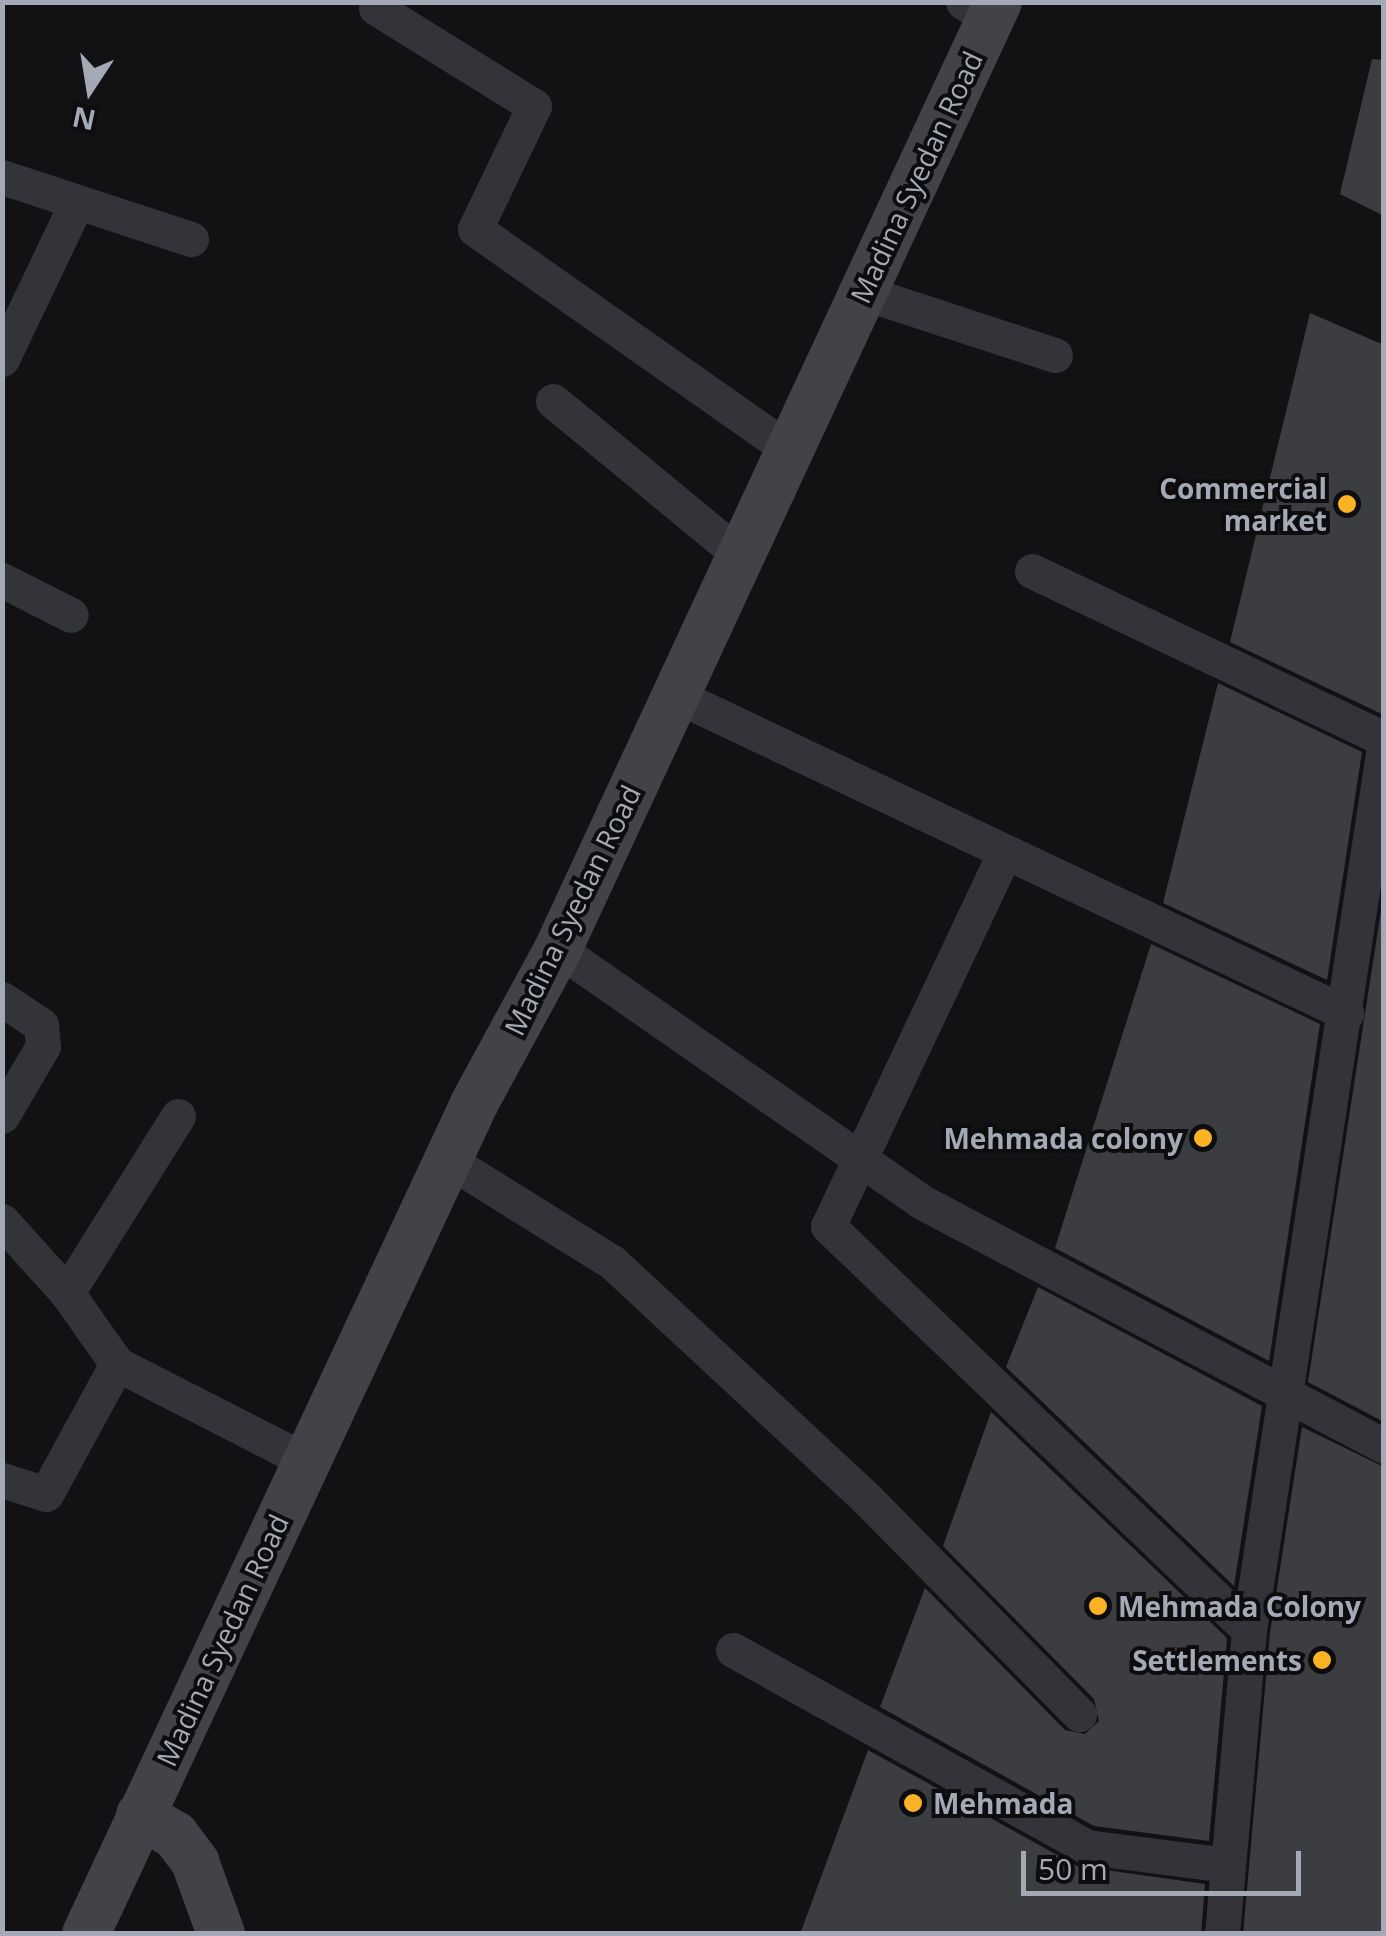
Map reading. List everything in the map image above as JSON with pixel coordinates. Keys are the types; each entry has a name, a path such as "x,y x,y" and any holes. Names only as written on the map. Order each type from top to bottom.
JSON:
{"main road":[{"name":"Madina Syedan Road","path":"86,1934 448,1160 558,950 862,292 984,8"},
{"path":"140,1816 174,1835 195,1862 222,1934"}],"street":[{"path":"376,8 534,106 475,229 788,450"},
{"path":"2,176 192,239"},
{"path":"2,359 77,202"},
{"path":"862,292 1055,355"},
{"path":"553,401 740,555"},
{"path":"1032,571 1384,739"},
{"path":"2,580 70,615"},
{"path":"675,695 1346,1014"},
{"path":"1222,1934 1249,1630 1384,747"},
{"path":"1005,852 828,1226 1249,1630"},
{"path":"558,950 920,1201 1384,1446"},
{"path":"2,1000 41,1025 42,1046 2,1116"},
{"path":"67,1293 178,1116"},
{"path":"448,1160 612,1262 865,1497 1079,1714"},
{"path":"2,1221 67,1293 116,1364 306,1460"},
{"path":"2,1480 46,1494 116,1364"},
{"path":"733,1650 1087,1847 1228,1866"}],"building":[{"path":"1372,59 1384,60 1384,216 1340,194"},
{"path":"1310,313 1384,345 1384,715 1230,642"},
{"path":"1218,683 1362,752 1327,980 1163,903"},
{"path":"1384,891 1384,1422 1308,1382"},
{"name":"Mehmada colony","path":"1151,944 1320,1024 1269,1361 1055,1248"},
{"name":"Mehmada colony","path":"1038,1287 1262,1406 1234,1586 1006,1367"},
{"name":"Mehmada Colony","path":"991,1412 1227,1638 1209,1841 1094,1826 880,1707 925,1588 1065,1730 1085,1734 1099,1721 1094,1699 943,1546"},
{"name":"Settlements","path":"1302,1427 1384,1467 1384,1934 1243,1934 1270,1633"},
{"name":"Mehmada","path":"868,1750 1077,1866 1205,1884 1201,1934 800,1934"}],"place":[{"name":"Commercial market","path":"1347,504"},
{"name":"Mehmada colony","path":"1203,1138"},
{"name":"Mehmada Colony","path":"1098,1606"},
{"name":"Settlements","path":"1322,1660"},
{"name":"Mehmada","path":"913,1803"}]}
